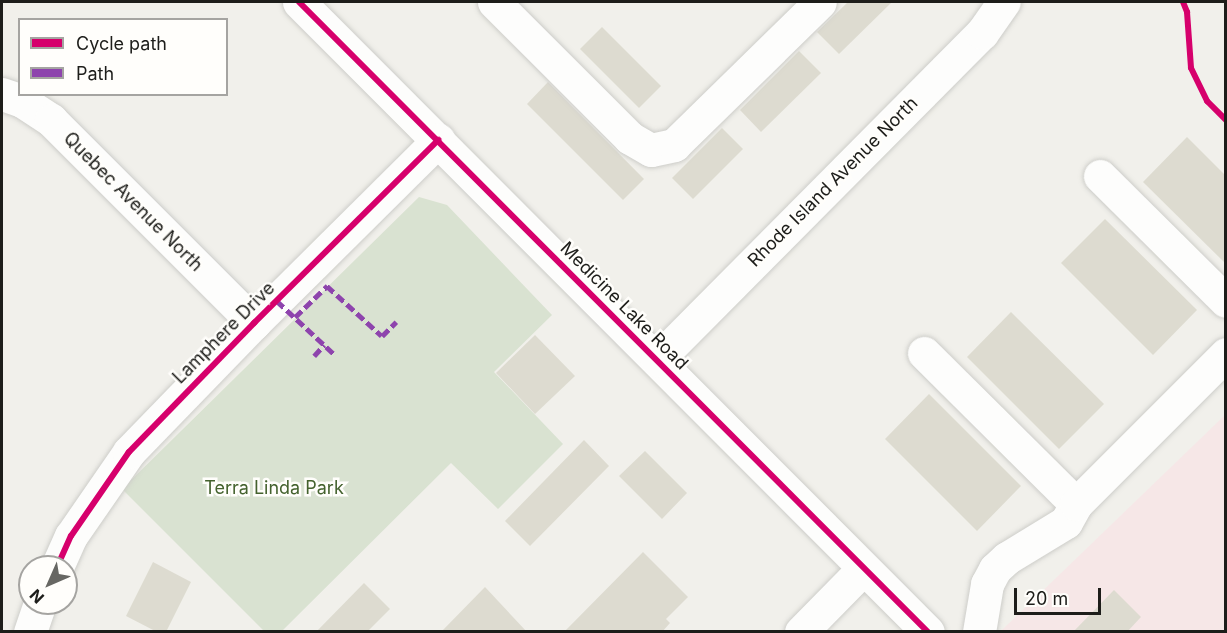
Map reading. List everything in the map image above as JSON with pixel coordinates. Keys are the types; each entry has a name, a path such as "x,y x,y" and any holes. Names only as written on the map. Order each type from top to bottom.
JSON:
{"street":[{"name":"Medicine Lake Road","path":"299,2 927,632"},
{"path":"494,2 630,138 651,150 674,145 820,2"},
{"name":"Rhode Island Avenue North","path":"657,360 982,33 1004,2"},
{"name":"Quebec Avenue North","path":"2,94 22,100 51,120 254,323"},
{"name":"Lamphere Drive","path":"62,555 71,536 129,452 254,323 438,140"},
{"path":"1100,176 1226,301"},
{"path":"924,353 1076,504"},
{"path":"979,632 987,584 995,569 1007,558 1066,522 1076,504 1226,354"},
{"path":"801,632 863,569"},
{"path":"30,632 36,615"}],"shaded area":[{"path":"1225,415 1225,631 1001,631"}],"green space":[{"name":"Terra Linda Park","path":"419,197 447,205 552,315 494,372 563,444 498,509 451,463 282,631 264,631 122,489"}],"building":[{"path":"848,2 892,2 839,54 817,32"},
{"path":"602,27 661,86 639,108 580,49"},
{"path":"799,51 821,73 761,132 740,110"},
{"path":"548,82 644,179 623,200 527,104"},
{"path":"722,128 743,149 693,199 672,178"},
{"path":"1187,137 1226,176 1226,264 1143,182"},
{"path":"1105,219 1197,310 1153,355 1061,263"},
{"path":"1011,312 1104,404 1059,449 967,357"},
{"path":"535,335 575,376 535,414 496,373"},
{"path":"929,394 1021,486 977,531 885,439"},
{"path":"584,440 609,466 530,546 505,521"},
{"path":"645,451 687,493 662,519 619,476"},
{"path":"643,552 688,597 666,619 670,623 662,632 564,632"},
{"path":"153,562 191,582 166,632 157,632 126,616"},
{"path":"364,583 390,609 367,632 316,632"},
{"path":"485,587 527,632 441,632"},
{"path":"1114,590 1141,617 1127,632 1073,632"}],"marked path":[{"path":"295,317 327,286 382,336 396,322"},
{"path":"277,301 334,354"},
{"path":"314,356 324,345"}],"cycle path":[{"path":"299,2 928,632"},
{"path":"1183,2 1187,12 1191,68 1207,101 1226,120"},
{"path":"62,555 71,536 129,452 254,323 438,140"}]}
